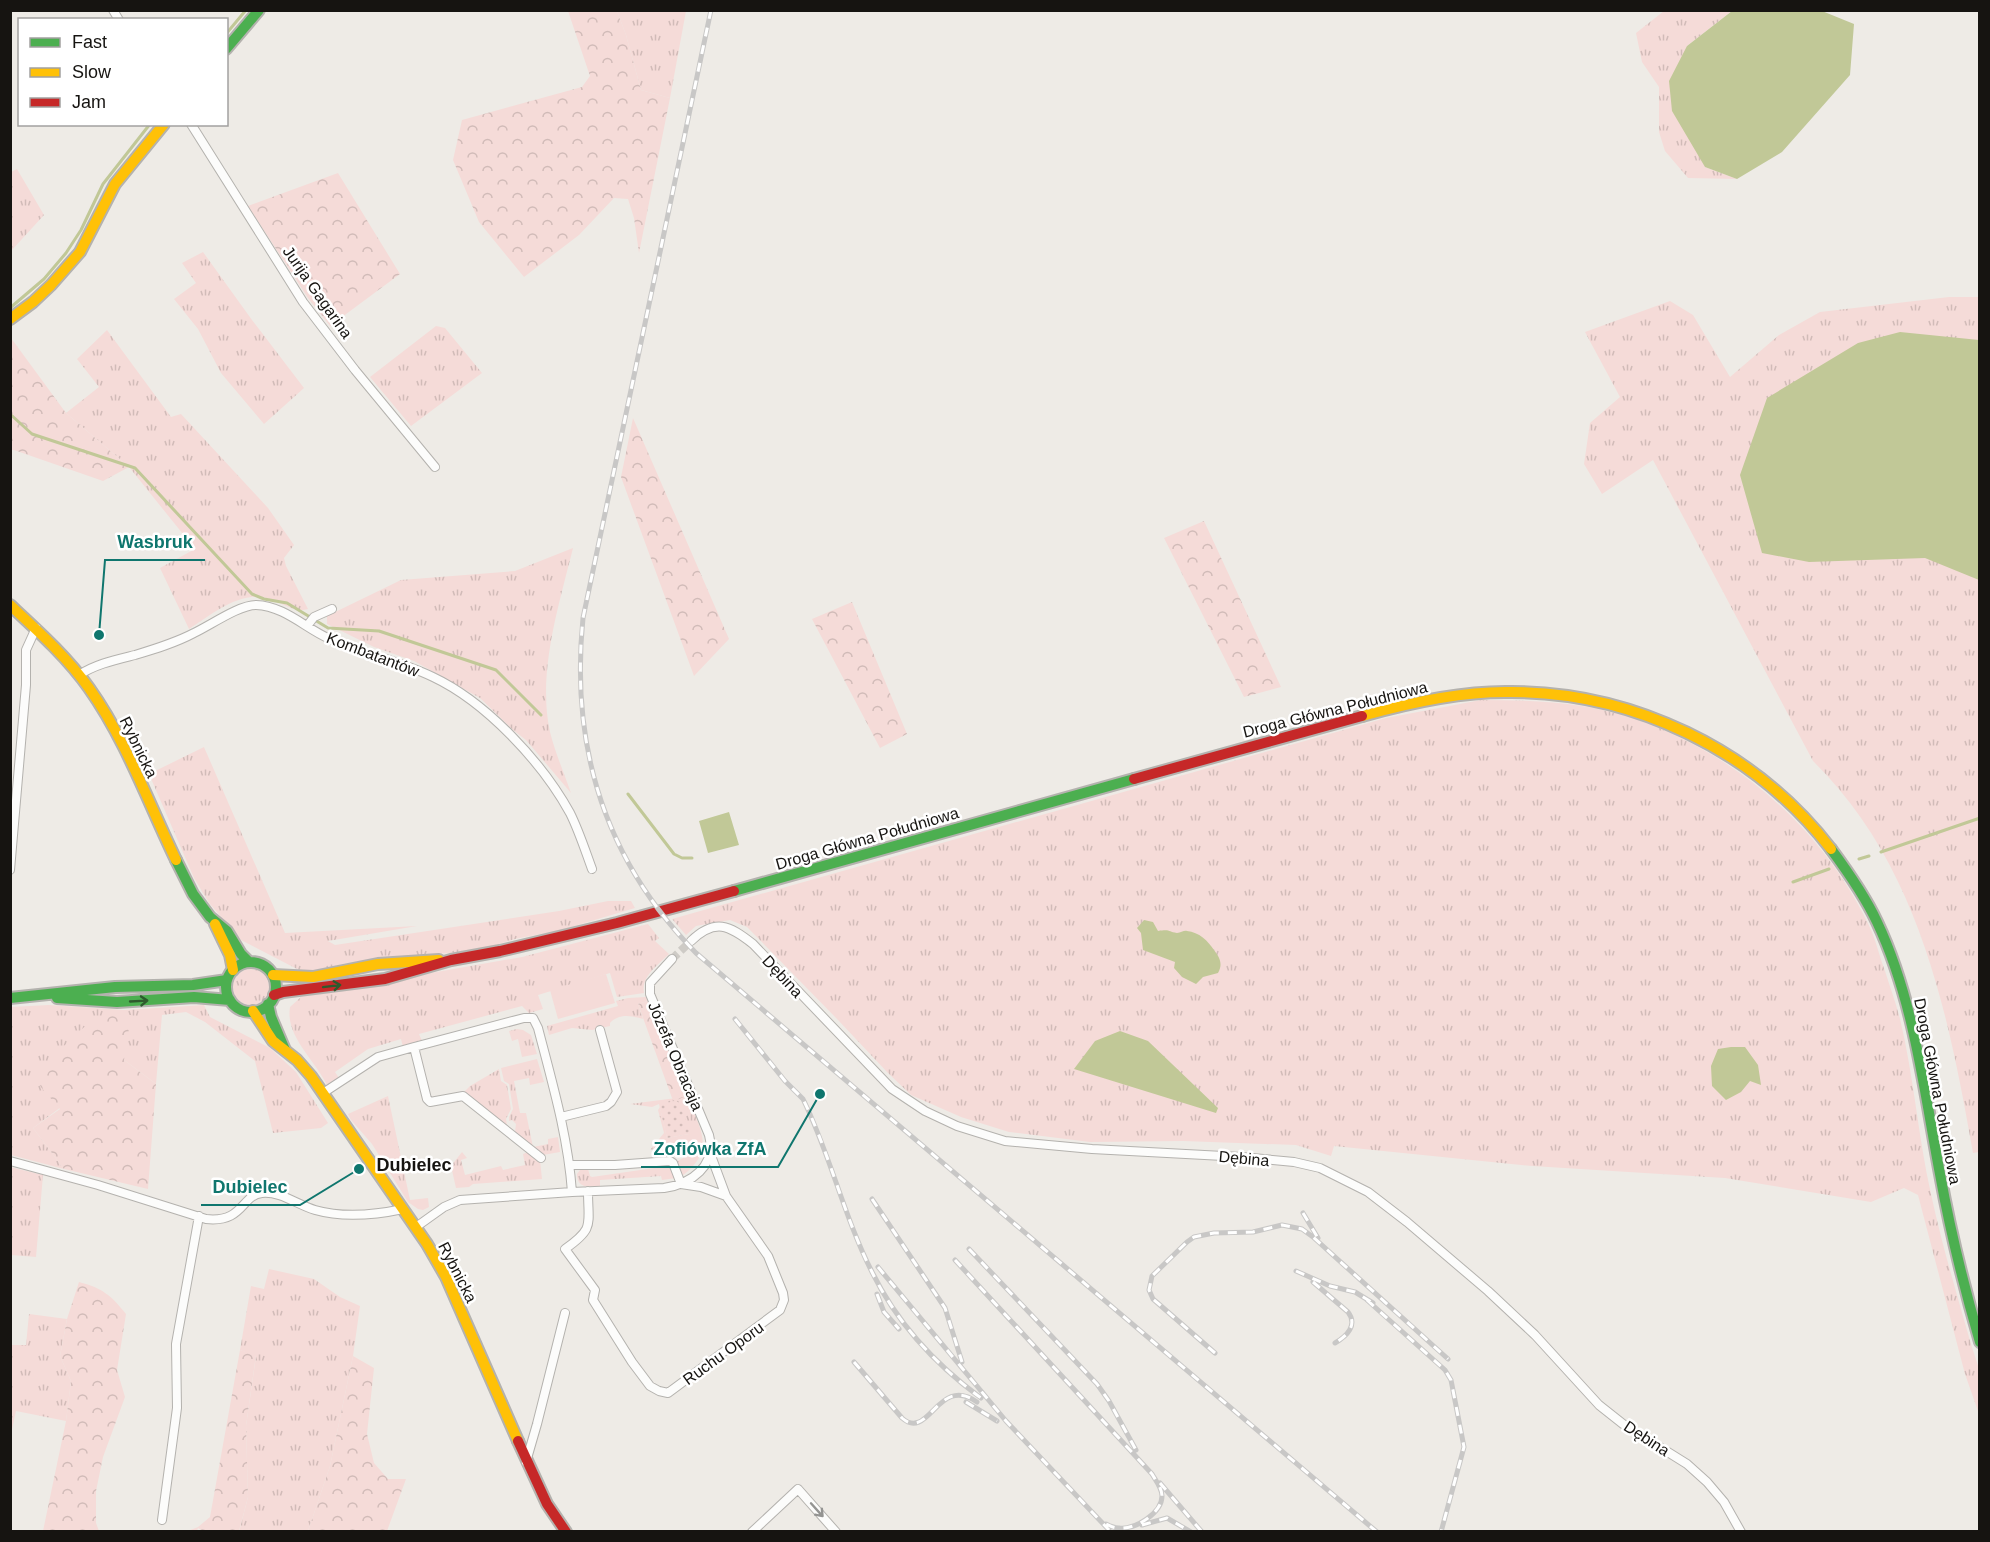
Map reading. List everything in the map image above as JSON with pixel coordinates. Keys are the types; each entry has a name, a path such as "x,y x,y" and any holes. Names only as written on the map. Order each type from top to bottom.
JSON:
{"main road":[{"path":"228,47 259,10"},
{"path":"10,319 45,291 80,252 115,184 162,126"},
{"name":"Rybnicka","path":"10,605 36,628 79,675 97,700 115,731 189,887 202,907 227,931 241,954 249,962"},
{"name":"Droga Główna Południowa","path":"272,999 283,992 385,979 451,960 634,919 1401,705 1483,693 1520,692 1602,702 1650,717 1695,736 1746,768 1781,794 1815,829 1846,869 1868,906 1886,943 1902,988 1914,1034 1951,1230 1980,1342"},
{"name":"Rybnicka","path":"214,921 230,955 233,970"},
{"name":"Droga Główna Południowa","path":"273,975 313,976 378,964 416,960 451,960"},
{"path":"249,962 262,964 273,975 276,986 272,999 260,1010 240,1009 230,1000 226,990 227,980 233,970 249,962"},
{"path":"45,997 80,990 121,986 212,983 227,980"},
{"path":"10,998 45,997 120,1002 194,995 230,1000"},
{"name":"Rybnicka","path":"272,999 271,1017 285,1050"},
{"name":"Rybnicka","path":"253,1011 273,1041 306,1070 416,1227 446,1277 526,1462 547,1504 566,1532"}],"street":[{"name":"Jurija Gagarina","path":"192,126 303,302 435,467"},
{"name":"Kombatantów","path":"79,675 94,667 180,640 252,606 260,605 275,609 310,622 329,639 435,678 466,696 483,710 518,743 563,802 575,824 591,869"},
{"path":"310,622 333,609"},
{"path":"10,870 27,685 26,650 36,628"},
{"name":"Dębina","path":"691,941 708,928 726,927 735,930 753,944 892,1089 925,1111 957,1126 1005,1141 1294,1162 1320,1168 1368,1192 1488,1291 1535,1335 1599,1405 1623,1424 1687,1464 1707,1482 1724,1503 1741,1532"},
{"name":"Józefa Obracaja","path":"672,959 650,983 650,994 709,1135 712,1146 710,1153"},
{"path":"323,1093 378,1057 524,1018 533,1018 538,1028 561,1117 570,1165 572,1192"},
{"path":"561,1117 606,1106 617,1092 600,1030"},
{"path":"414,1047 427,1099 430,1102 463,1096 542,1158"},
{"path":"416,1227 444,1207 459,1200 664,1188 681,1184 693,1179 704,1166 710,1153"},
{"name":"Ruchu Oporu","path":"588,1191 588,1228 583,1237 565,1249 595,1290 593,1300 632,1362 650,1386 668,1393 780,1310 784,1300 767,1254 726,1196 710,1153"},
{"path":"10,1161 218,1220 236,1214 256,1194 264,1193 333,1214 373,1214 403,1209"},
{"path":"570,1165 670,1161 673,1163 681,1184"},
{"path":"681,1184 701,1187 726,1196"},
{"path":"162,1520 177,1408 176,1344 199,1216"},
{"path":"526,1462 565,1313"},
{"path":"752,1532 798,1489 836,1532"}],"green space":[{"path":"568,11 617,11 641,90 670,98 639,253 634,218 628,199 614,198 579,235 524,277 479,222 453,160 462,120 582,87 590,76"},
{"path":"617,11 686,11 670,98 641,90"},
{"path":"1664,11 1732,11 1687,46 1705,167 1737,179 1688,178 1665,151 1659,132 1659,87 1642,62 1636,33"},
{"path":"17,169 44,215 11,251 11,172"},
{"path":"338,173 400,274 330,326 308,298 248,206"},
{"path":"203,252 304,388 264,424 221,373 198,329 174,299 196,283 182,263"},
{"path":"1949,297 1979,297 1979,1152 1973,1153 1939,994 1904,894 1879,846 1849,802 1813,761 1653,460 1602,494 1584,464 1590,423 1620,397 1585,332 1670,301 1693,315 1730,377 1779,335 1820,312"},
{"path":"436,326 445,328 482,373 411,426 370,377"},
{"path":"107,330 171,417 181,414 268,508 294,545 284,558 308,609 290,608 266,598 250,597 223,607 189,629 160,568 195,549 129,467 66,413 99,387 77,359"},
{"path":"11,338 66,413 129,467 103,481 11,450"},
{"path":"633,418 729,639 694,676 621,477"},
{"path":"1204,521 1281,687 1244,697 1164,538"},
{"path":"573,548 551,639 546,686 550,732 571,793 526,740 480,698 414,661 374,647 327,624 327,616 401,580 515,571"},
{"path":"852,602 907,734 880,748 812,619"},
{"path":"1481,700 1541,702 1600,709 1638,720 1675,735 1711,754 1776,802 1831,862 1872,932 1898,1013 1935,1213 1979,1369 1979,1414 1965,1374 1918,1195 1904,1188 1871,1202 1725,1178 1532,1166 1334,1146 1331,1156 1296,1145 1183,1141 1090,1142 1009,1132 961,1117 911,1095 747,927 730,920 696,926 686,935 672,919 1386,718"},
{"path":"204,747 285,933 417,926 328,941 335,945 559,911 608,901 631,901 635,908 561,930 515,939 476,951 372,959 309,973 297,969 241,940 209,903 194,878 149,774"},
{"path":"648,924 659,938 655,941 669,954 648,976 644,993 617,997 610,973 538,995 543,1009 529,1013 522,1006 419,1034 422,1041 403,1047 401,1039 368,1049 335,1072 339,1078 327,1085 302,1048 292,1028 290,1007 301,997 389,984 431,973 522,957"},
{"path":"251,969 264,974 269,987 264,1000 251,1005 238,1000 233,987 238,974"},
{"path":"606,974 615,1003 558,1019 550,990"},
{"path":"646,997 648,1001 638,1004 643,1019 622,1017 610,1023 610,1026 592,1030 572,1028 549,1035 547,1026 618,1006 616,1001"},
{"path":"648,1001 688,1098 684,1097 674,1101 672,1098 638,1004"},
{"path":"49,1005 124,1010 204,1005 210,1017 270,1048 296,1072 328,1123 321,1128 273,1133 255,1061 205,1022 186,1012 162,1015 156,1084 124,1060 33,1128 64,1169 11,1155 10,1007"},
{"path":"131,1015 124,1060 156,1084 148,1189 64,1169 33,1128 60,1109 40,1086 64,1046 96,1016"},
{"path":"517,1029 531,1035 537,1054 522,1057 518,1039 512,1041 509,1031"},
{"path":"537,1059 544,1082 530,1085 529,1078 514,1081 520,1113 526,1113 533,1147 515,1132 516,1124 512,1120 509,1121 513,1109 509,1084 504,1081 501,1068"},
{"path":"499,1069 501,1081 507,1085 511,1109 506,1119 507,1126 464,1092"},
{"path":"388,1096 410,1200 428,1198 429,1207 423,1210 408,1202 372,1144 348,1114"},
{"path":"688,1098 703,1140 699,1157 693,1167 682,1176 676,1162 683,1158 681,1151 684,1150 681,1142 650,1150 664,1133 658,1110 660,1107 667,1138 689,1134 659,1104 652,1107 630,1104"},
{"path":"678,1102 690,1130 689,1134 667,1138 659,1104"},
{"path":"558,1137 560,1152 543,1155 533,1147 548,1144 548,1139"},
{"path":"462,1152 467,1158 461,1160 465,1175 501,1166 503,1170 525,1165 523,1154 528,1152 540,1160 542,1179 473,1184 469,1187 456,1188 451,1166"},
{"path":"10,1167 43,1175 36,1257 11,1255"},
{"path":"671,1167 676,1178 662,1180 661,1176 600,1180 600,1187 584,1186 577,1179 580,1170 588,1169 592,1177"},
{"path":"269,1269 314,1279 340,1297 360,1306 353,1356 330,1466 308,1531 239,1532 248,1497 246,1426 256,1356 240,1350 251,1286 264,1289"},
{"path":"79,1282 106,1293 126,1314 117,1370 125,1397 103,1457 96,1491 96,1523 99,1531 43,1531 66,1421 71,1381 60,1356 67,1319"},
{"path":"29,1314 67,1319 60,1356 71,1381 66,1421 16,1411 11,1434 10,1345 26,1345"},
{"path":"240,1350 256,1355 246,1426 248,1497 239,1531 203,1531 198,1528 197,1531 188,1531 198,1527 210,1517"},
{"path":"353,1356 374,1368 367,1434 374,1463 388,1479 406,1479 387,1531 308,1531 330,1466"}],"shaded area":[{"path":"1732,11 1822,11 1854,24 1850,75 1782,152 1737,179 1705,167 1672,111 1669,81 1687,46"},
{"path":"1900,332 1979,340 1979,580 1925,558 1809,562 1762,553 1740,475 1767,398 1858,343"},
{"path":"729,812 739,845 708,853 699,821"},
{"path":"1144,920 1153,922 1158,931 1167,930 1177,933 1186,931 1203,937 1219,958 1221,964 1218,973 1203,977 1196,984 1182,977 1174,968 1175,962 1143,950 1141,933 1137,928"},
{"path":"1120,1031 1148,1041 1218,1108 1216,1113 1074,1069 1095,1041"},
{"path":"1745,1047 1758,1065 1761,1085 1750,1081 1741,1092 1726,1100 1712,1086 1711,1066 1718,1049"}],"waterway":[{"path":"228,32 246,10"},
{"path":"10,308 44,279 66,253 81,230 103,184 148,126"},
{"path":"10,414 32,434 135,468 252,594 264,599 287,603 328,628 379,631 496,670 541,715"},
{"path":"628,794 674,854 682,858 692,858"},
{"path":"1881,852 1980,818"},
{"path":"1859,859 1869,856"},
{"path":"1793,882 1829,869"}],"tunnel":[{"path":"672,959 691,941"}],"railway":[{"path":"711,10 583,618 580,666 582,712 589,756 600,799 617,840 638,880 664,917 696,953 1377,1532"},
{"path":"735,1019 785,1081 803,1099 862,1251 893,1309 933,1357 981,1398"},
{"path":"872,1199 945,1308 962,1362"},
{"path":"1303,1213 1318,1238"},
{"path":"1215,1353 1153,1299 1149,1290 1152,1276 1194,1237 1214,1233 1253,1232 1282,1225 1302,1229 1313,1237 1448,1359"},
{"path":"969,1249 1097,1384 1136,1450"},
{"path":"955,1260 1152,1474 1162,1493 1161,1502 1153,1514 1140,1523 1125,1528 1115,1528 1106,1524"},
{"path":"878,1267 1006,1421 1109,1530"},
{"path":"1296,1271 1330,1286 1355,1292 1373,1303"},
{"path":"1313,1282 1351,1317 1350,1330 1335,1343"},
{"path":"877,1294 884,1312 899,1329"},
{"path":"1367,1300 1445,1370 1451,1380 1464,1447 1441,1532"},
{"path":"854,1362 902,1418 911,1423 920,1422 943,1401 953,1396 964,1396 977,1402"},
{"path":"966,1402 997,1421"},
{"path":"1160,1483 1202,1532"},
{"path":"1142,1525 1167,1518 1191,1532"}],"traffic: fast":[{"path":"228,47 259,10"},
{"path":"734,891 1134,779"},
{"path":"1831,849 1856,884 1872,912 1890,952 1900,982 1923,1078 1953,1237 1980,1342"},
{"path":"176,860 193,894 210,917 227,931 241,954 249,962"},
{"path":"251,962 260,964 271,973 276,987 274,996 265,1007 251,1012 242,1010 231,1001 226,987 228,978 237,967 251,962"},
{"path":"10,998 115,987 193,985 227,980"},
{"path":"57,998 117,1002 194,997 230,1000"},
{"path":"268,1004 285,1050"}],"traffic: slow":[{"path":"10,319 51,285 80,252 115,184 162,126"},
{"path":"10,605 52,645 89,688 125,750 176,860"},
{"path":"1362,716 1433,699 1487,692 1552,694 1598,702 1643,715 1687,733 1728,755 1766,782 1800,814 1831,849"},
{"path":"215,924 230,955 233,970"},
{"path":"273,975 313,977 378,964 439,960"},
{"path":"253,1011 273,1041 297,1060 311,1076 427,1244 446,1277 518,1441"}],"traffic: jam":[{"path":"1134,779 1362,716"},
{"path":"274,995 385,979 451,960 500,951 617,923 734,891"},
{"path":"518,1441 547,1504 566,1532"}],"place":[{"name":"Wasbruk","path":"99,635"},
{"name":"Zofiówka ZfA","path":"820,1094"},
{"name":"Dubielec","path":"359,1169"}],"district":[{"name":"Dubielec","path":"414,1165"}]}
